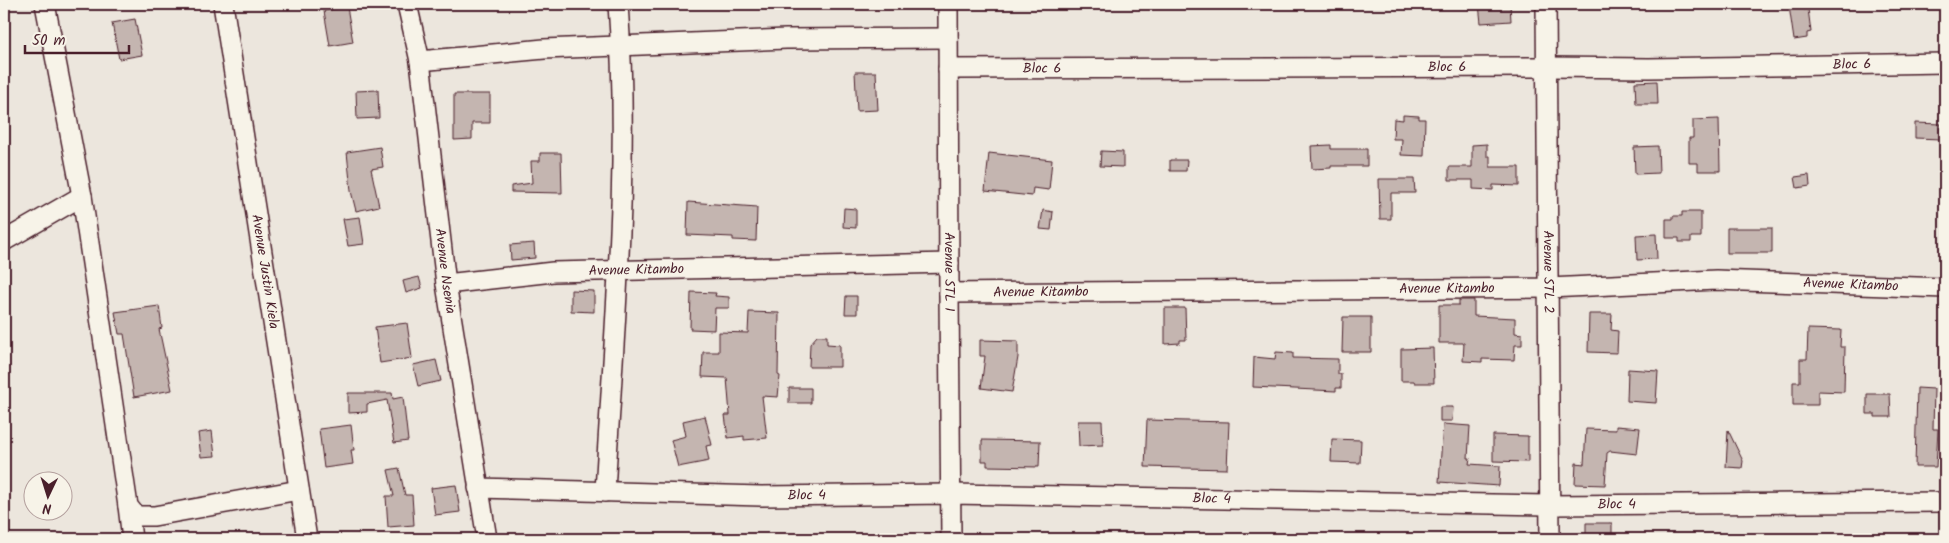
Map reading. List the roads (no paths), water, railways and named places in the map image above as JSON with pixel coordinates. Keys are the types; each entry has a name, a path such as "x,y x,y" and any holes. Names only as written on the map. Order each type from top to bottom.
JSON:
{"street":[{"path":"44,4 82,196 132,539"},
{"name":"Avenue Justin Kiela","path":"228,4 307,539"},
{"name":"Avenue Nsenia","path":"407,4 420,61 446,284 486,539"},
{"path":"605,492 624,110 618,4"},
{"name":"Avenue STL 1","path":"948,4 948,294 951,539"},
{"name":"Avenue STL 2","path":"1546,4 1550,539"},
{"path":"420,61 544,49 786,39 948,38"},
{"name":"Bloc 6","path":"948,69 1649,68 1945,63"},
{"path":"4,241 82,196"},
{"name":"Avenue Kitambo","path":"446,284 553,272 949,263"},
{"name":"Avenue Kitambo","path":"948,294 1549,288 1716,280 1945,288"},
{"name":"Bloc 4","path":"478,488 761,496 951,494 1550,505 1945,502"},
{"path":"128,506 136,516 154,516 300,490"}]}
